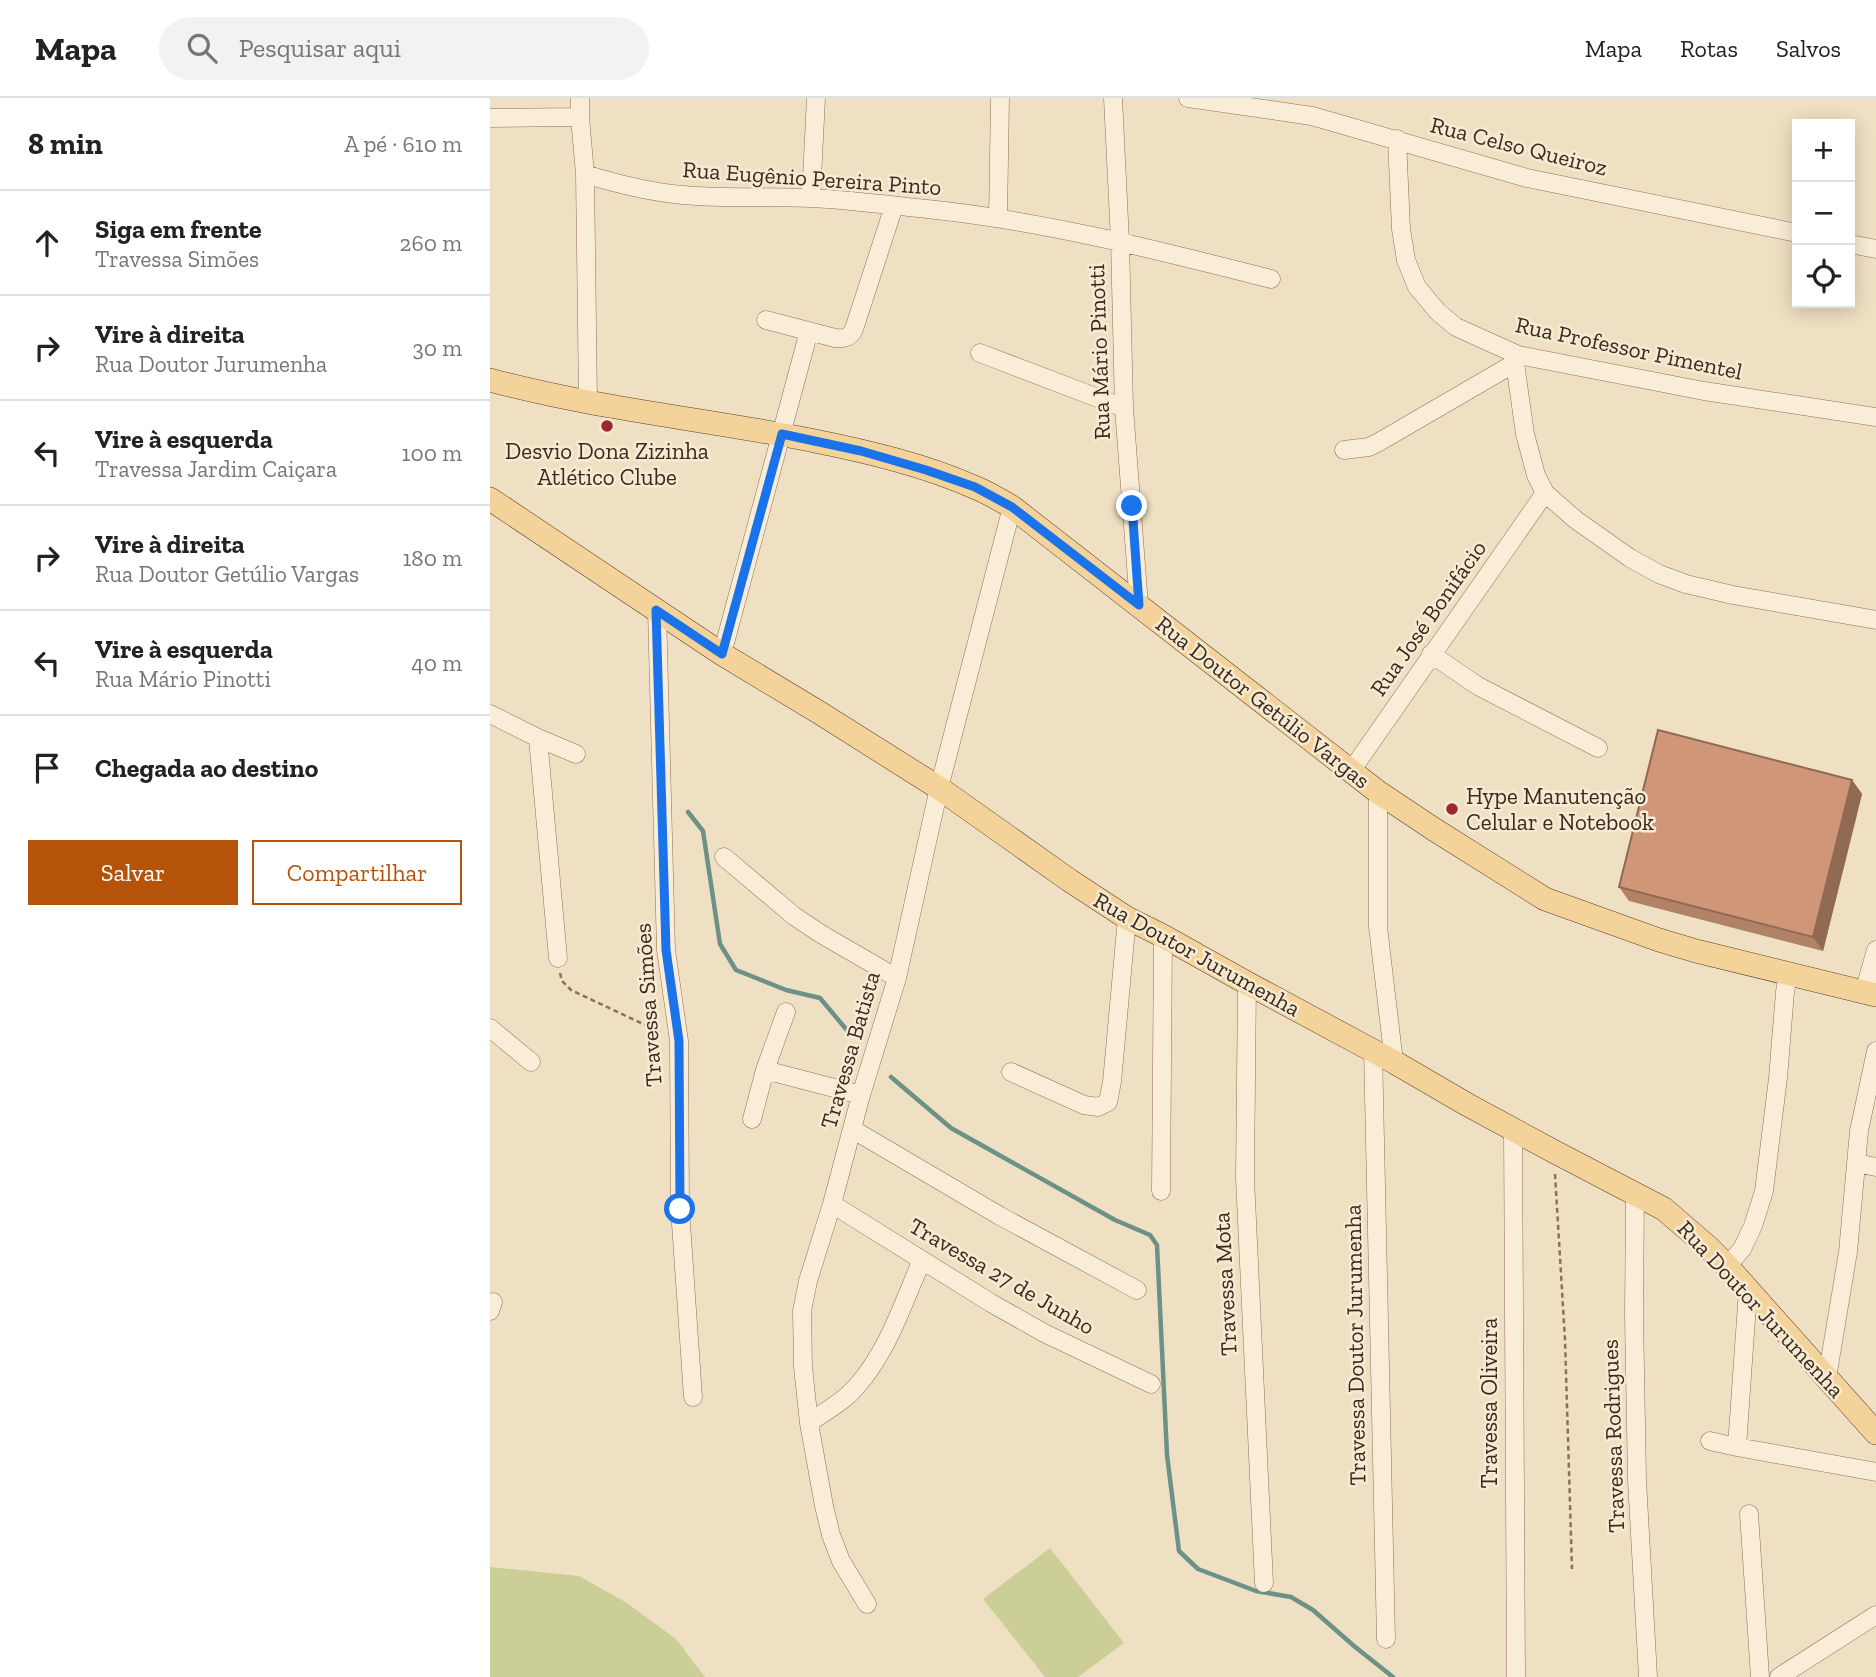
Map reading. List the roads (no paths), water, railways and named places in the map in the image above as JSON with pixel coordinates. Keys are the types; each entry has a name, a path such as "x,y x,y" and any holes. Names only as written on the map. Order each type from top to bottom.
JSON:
{"main road":[{"name":"Rua Doutor Getúlio Vargas","path":"490,380 529,391 782,434 861,451 975,487 1012,507 1378,792 1545,899 1659,940 1870,993"},
{"name":"Rua Doutor Jurumenha","path":"490,499 722,654 939,788 1127,918 1664,1209 1727,1266 1876,1433"}],"street":[{"path":"580,98 588,402"},
{"path":"811,198 816,98"},
{"path":"998,218 1000,98"},
{"name":"Rua Mário Pinotti","path":"1113,98 1124,408 1139,605"},
{"name":"Rua Celso Queiroz","path":"1188,98 1312,116 1527,178 1792,232"},
{"path":"490,118 580,117"},
{"name":"Rua Professor Pimentel","path":"1397,139 1405,260 1417,287 1438,312 1456,327 1516,359 1876,417"},
{"name":"Rua Eugênio Pereira Pinto","path":"584,174 626,186 685,196 811,198 998,218 1120,241 1271,279"},
{"path":"766,320 835,338 844,339 852,333 894,206"},
{"path":"1855,245 1876,249"},
{"path":"722,654 809,331"},
{"path":"979,353 1124,408"},
{"path":"1344,450 1369,447 1380,442 1516,359 1525,434 1536,475 1545,493 1576,520 1630,558 1659,574 1686,584 1876,620"},
{"name":"Rua José Bonifácio","path":"1351,771 1545,493"},
{"name":"Travessa Batista","path":"867,1604 841,1561 831,1535 809,1423 803,1367 802,1311 808,1281 861,1095 897,978 939,788 1012,507"},
{"name":"Travessa Simões","path":"656,610 666,950 679,1041 680,1209 692,1397"},
{"path":"1432,654 1478,686 1598,748"},
{"path":"490,714 576,754"},
{"path":"538,738 558,958"},
{"path":"1378,792 1378,927 1394,1062"},
{"path":"724,857 794,916 897,978"},
{"path":"1011,1072 1084,1105 1098,1107 1108,1101 1127,918"},
{"path":"1161,1191 1163,936"},
{"path":"1870,993 1876,950"},
{"path":"1727,1266 1742,1250 1765,1191 1788,974"},
{"name":"Travessa Mota","path":"1247,983 1245,1178 1264,1583"},
{"path":"752,1119 765,1070 786,1012"},
{"path":"490,1028 531,1062"},
{"name":"Travessa Doutor Jurumenha","path":"1373,1050 1386,1639"},
{"path":"1827,1378 1849,1252 1859,1131 1876,1051"},
{"path":"765,1070 861,1095"},
{"path":"852,1129 1000,1216 1137,1290"},
{"name":"Travessa Oliveira","path":"1513,1129 1516,1677"},
{"path":"1856,1163 1876,1167"},
{"name":"Travessa Rodrigues","path":"1635,1193 1637,1480 1648,1677"},
{"name":"Travessa 27 de Junho","path":"832,1204 1044,1333 1151,1384"},
{"path":"809,1423 842,1400 872,1366 887,1340 922,1260"},
{"path":"1737,1447 1748,1290"},
{"path":"1710,1441 1876,1472"},
{"path":"1749,1514 1760,1677"},
{"path":"1779,1677 1876,1615"}],"waterway":[{"path":"688,812 703,831 720,944 736,970 786,990 820,998 851,1035"},
{"path":"891,1077 951,1128 1115,1220 1150,1235 1157,1245 1167,1455 1179,1551 1198,1569 1256,1591 1291,1597 1313,1610 1393,1677"}],"place":[{"name":"Desvio Dona Zizinha Atlético Clube","path":"607,426"},
{"name":"Hype Manutenção Celular e Notebook","path":"1452,809"}]}
